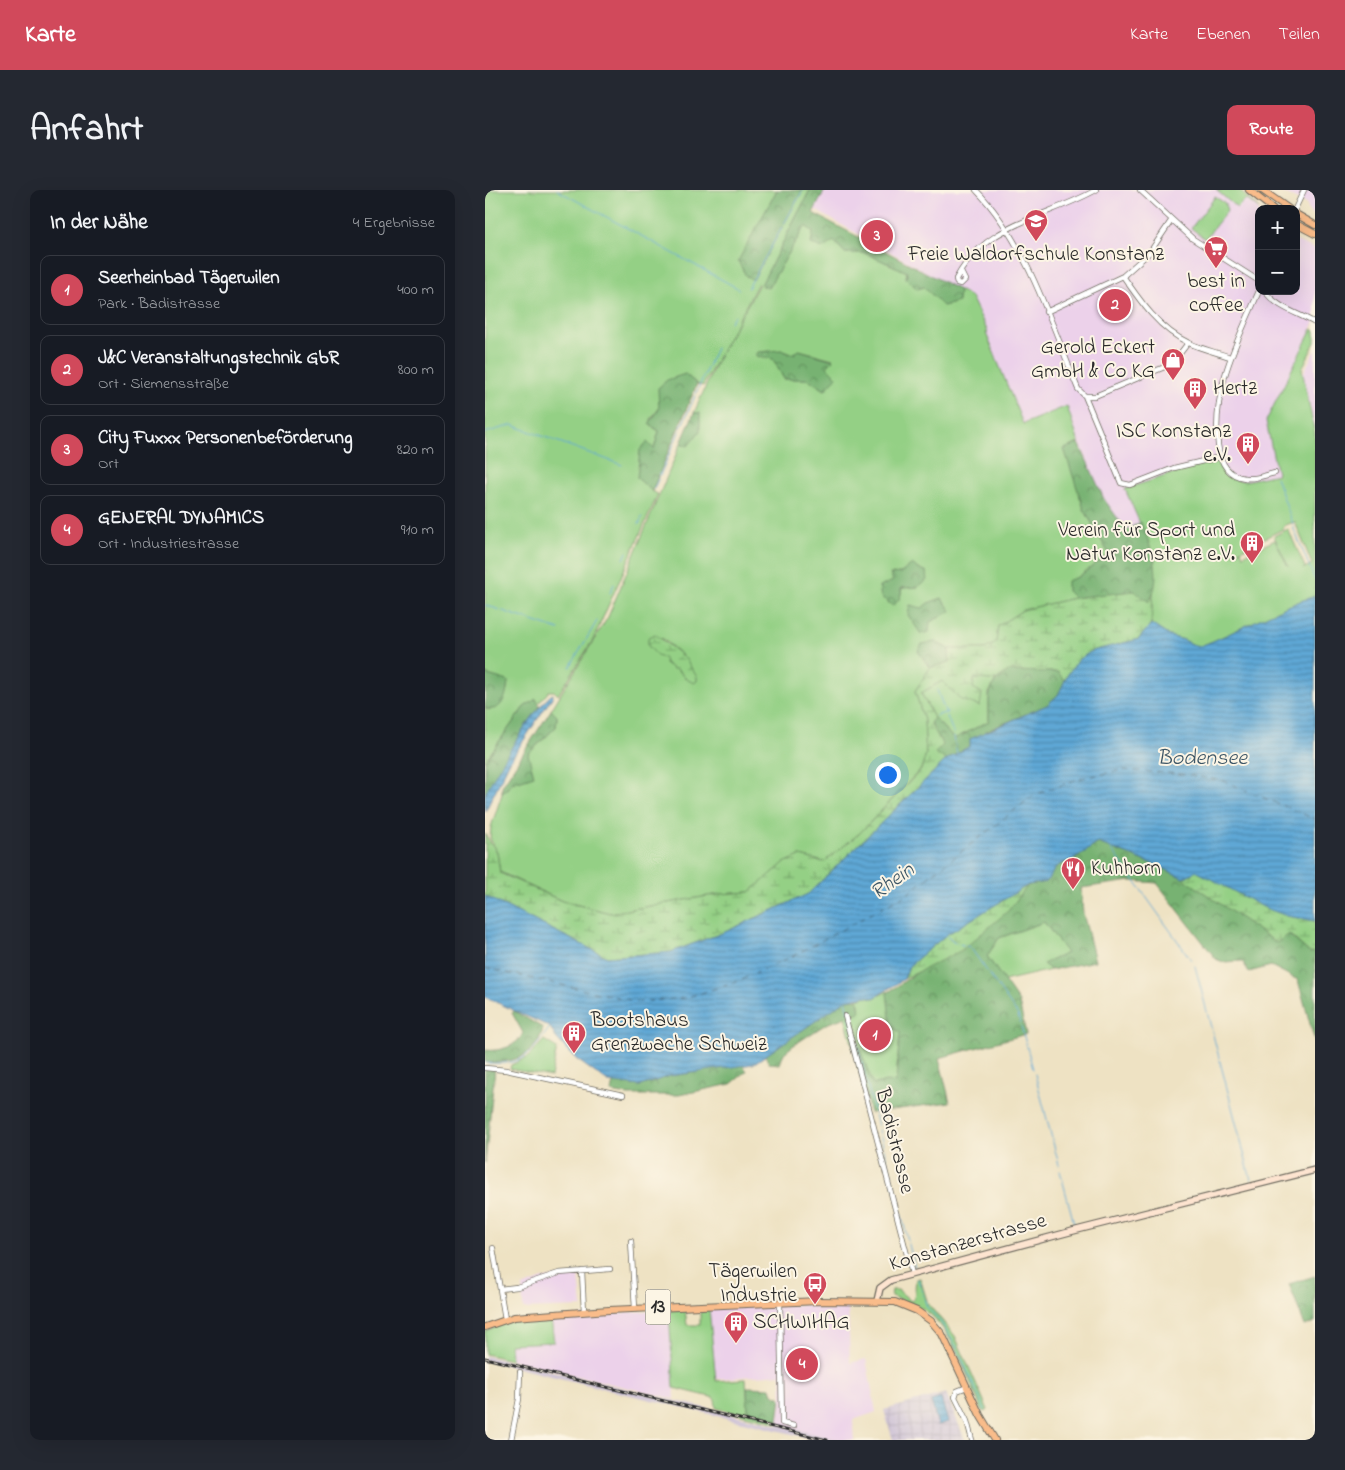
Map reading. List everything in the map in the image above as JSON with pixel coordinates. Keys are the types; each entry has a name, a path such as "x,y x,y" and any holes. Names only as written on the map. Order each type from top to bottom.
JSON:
{"main road":[{"path":"1249,190 1268,205"},
{"path":"1262,190 1283,205"},
{"path":"1300,216 1315,225"},
{"path":"1300,226 1315,234"},
{"name":"Konstanzerstrasse","path":"485,1327 505,1319 635,1308 877,1301"},
{"name":"13","path":"877,1301 910,1307 931,1321 946,1340 980,1415 995,1440"}],"street":[{"path":"977,190 1007,228 1022,255 1078,388 1085,396 1121,483 1126,485 1175,468 1220,457"},
{"path":"961,272 979,247 1007,228 1074,202 1096,190"},
{"path":"1139,190 1171,221 1221,259 1255,279"},
{"path":"1297,205 1304,190"},
{"path":"1046,312 1123,276 1150,252 1171,221"},
{"path":"1123,276 1154,316 1188,343 1230,357"},
{"path":"1257,295 1230,357 1220,388 1217,408 1220,457 1228,470 1243,478 1275,473"},
{"path":"1255,300 1263,295"},
{"path":"1269,295 1315,323"},
{"path":"1085,396 1095,396 1167,366 1179,356 1188,343"},
{"name":"Badistrasse","path":"845,1016 912,1274"},
{"path":"485,1068 506,1070 623,1095"},
{"name":"Konstanzerstrasse","path":"877,1301 878,1292 883,1284 912,1274 1107,1222 1315,1170"},
{"path":"631,1241 635,1308"},
{"path":"493,1248 505,1319"},
{"path":"499,1289 517,1287 559,1273 610,1269"},
{"path":"582,1271 584,1312"},
{"path":"780,1303 783,1398 781,1419 782,1423 794,1426"},
{"path":"511,1440 519,1399 520,1372"},
{"path":"967,1386 957,1392 955,1397 967,1421 972,1440"}],"shaded area":[{"path":"825,190 1236,190 1255,207 1255,295 1300,295 1300,243 1315,249 1315,322 1266,421 1277,474 1245,481 1233,479 1220,466 1126,489 1141,522 1126,531 1104,499 1072,425 1075,425 1034,419 1023,424 986,333 988,332 971,297 815,210"},
{"path":"1276,190 1315,190 1315,215 1309,212 1307,204"},
{"path":"1315,349 1315,446 1303,374"},
{"path":"579,1276 582,1307 523,1309 522,1287 546,1278"},
{"path":"848,1305 850,1363 866,1359 876,1412 853,1420 854,1440 840,1440 778,1425 782,1399 781,1374 715,1379 709,1308"},
{"path":"670,1309 675,1399 511,1360 510,1344 554,1342 551,1319"},
{"path":"485,1356 840,1440 817,1440 485,1360"},
{"path":"946,1393 965,1440 893,1440 884,1410"}],"green space":[{"path":"485,190 777,190 739,261 753,280 803,190 810,190 761,285 768,288 805,226 834,241 845,253 865,253 907,272 906,278 917,289 924,287 943,306 957,302 959,290 971,297 988,332 986,333 1023,424 1067,406 1079,443 1065,449 1084,509 1109,554 1078,577 1067,591 1074,598 1023,610 998,626 996,643 985,649 949,649 935,642 918,651 930,668 915,691 924,720 926,754 921,769 860,833 824,862 800,856 785,863 750,892 720,894 610,913 562,901 500,872 497,852 490,838 491,827 502,794 512,783 528,754 556,727 557,717 551,710 608,617 681,443 688,446 700,413 694,413 719,356 703,386 697,384 685,374 651,419 651,426 659,431 654,449 651,491 658,494 593,640 558,695 554,691 549,691 539,703 536,700 524,707 485,761 485,708 489,710 508,682 485,674","holes":["758,283 759,284 720,355","781,350 792,354 799,350 833,359 827,367 825,390 808,379 784,379 773,359","901,573 918,587 902,588 900,598 891,574","662,638 685,658 686,679 676,669 665,663"]},
{"path":"777,190 803,190 753,280 746,276 738,261"},
{"path":"810,190 825,190 813,213 959,290 958,302 943,306 924,287 917,289 906,278 907,272 865,253 845,253 834,241 823,248 811,244 813,232 805,226 768,288 761,285"},
{"path":"1216,190 1239,190 1255,205 1246,199 1237,208"},
{"path":"1215,197 1225,203 1227,211 1205,239 1191,228"},
{"path":"1312,329 1315,331 1315,342 1302,369 1315,434 1315,596 1285,607 1198,647 1184,640 1169,636 1151,624 1155,558 1125,489 1214,460 1233,479 1245,481 1277,474 1266,421","holes":["1295,522 1312,564 1303,569 1305,567 1288,529 1274,536 1288,566 1275,540 1243,555 1241,550 1283,529 1285,525"]},
{"path":"781,350 791,354 799,350 833,360 827,367 837,377 825,390 808,379 784,379 773,359 756,356 758,352"},
{"path":"685,374 697,384 652,491 637,478 640,450 647,442 654,449 659,431 649,424 659,409 658,388 667,380"},
{"path":"694,413 700,413 700,431 688,446 681,443"},
{"path":"1079,443 1104,499 1126,530 1141,522 1152,552 1156,572 1153,592 1149,602 1134,591 1074,598 1067,591 1067,581 1078,577 1109,554 1084,509 1064,449"},
{"path":"912,564 918,569 926,571 927,580 918,587 902,588 900,598 893,606 881,597 879,587 893,581 890,574 901,573"},
{"path":"1134,591 1149,602 1153,594 1151,624 1139,639 1092,651 1068,674 1065,681 1058,672 1008,671 996,680 974,679 973,688 982,693 980,706 961,700 942,681 921,693 934,718 930,723 943,745 935,753 946,760 808,894 725,932 671,952 607,957 485,896 485,834 497,852 500,873 562,901 610,913 720,894 750,892 784,863 800,856 824,862 860,833 921,770 926,754 924,720 915,691 930,668 950,662 949,649 985,649 996,643 998,626 1023,610 1074,598"},
{"path":"942,598 951,611 930,622 929,632 921,634 908,615 910,605 922,608 928,603"},
{"path":"655,634 685,658 697,677 697,681 694,683 686,679 677,669 673,669 665,663 664,658 659,657 648,646 648,638"},
{"path":"935,642 949,649 950,662 930,668 918,651 922,644"},
{"path":"1008,671 1059,672 1065,681 1058,695 1047,705 984,732 970,746 946,760 934,753 929,722 934,718 954,739 989,721 989,699 992,687"},
{"path":"485,674 508,681 507,692 503,702 496,708 485,708"},
{"path":"973,679 996,680 989,693 989,721 954,739 934,718 921,693 942,681 961,700 973,688"},
{"path":"536,699 540,706 515,742 485,796 485,761 524,707"},
{"path":"551,710 557,716 556,727 528,754 534,776 512,783 502,794 502,786"},
{"path":"1098,843 1161,867 1183,878 1277,943 1288,934 1310,953 1315,952 1315,1042 1298,980 1271,966 1249,972 1242,961 1223,962 1216,959 1157,883 1131,881 1081,888 1083,913 1095,961 1051,970 1043,964 1067,953 1044,922 999,938 987,956 1019,1002 1026,1034 939,1058 950,1102 870,1113 852,1044 859,1047 873,1084 896,1081 900,1032 891,1027 887,993 1008,911 1028,885 1046,882 1057,866 1076,858"},
{"path":"1196,871 1287,916 1315,921 1315,952 1310,953 1289,934 1277,943 1183,878"},
{"path":"1028,885 1008,911 962,950 904,979 909,966 946,935"},
{"path":"1044,922 1068,953 1044,964 1051,970 1004,981 987,956 999,938"},
{"path":"888,991 900,1032 896,1081 873,1084 859,1047 852,1044 845,1016 860,1012 858,999 866,996 874,998"},
{"path":"858,999 860,1012 826,1024 784,1053 780,1064 769,1063 766,1055 846,1000"},
{"path":"514,1011 543,1028 540,1038 535,1046 521,1057 504,1062 485,1062 485,1050 507,1047 521,1038 523,1033 512,1013"},
{"path":"544,1040 557,1048 551,1077 510,1069 511,1065 528,1057"},
{"path":"743,1065 747,1071 731,1084 679,1095 628,1095 611,1092 613,1082 640,1086 670,1076"},
{"path":"485,1068 495,1069 485,1163"},
{"path":"1315,1276 1315,1322 1305,1326 1289,1284"},
{"path":"920,1278 928,1304 955,1336 988,1410 985,1412 982,1410 954,1346 939,1323 921,1308 891,1296 892,1290 898,1290 911,1301 914,1299 916,1279"},
{"path":"709,1308 716,1381 746,1379 748,1412 778,1420 778,1423 716,1408 715,1398 674,1388 669,1314 671,1310 685,1309 687,1325 700,1325 700,1313"},
{"path":"551,1319 554,1342 510,1344 511,1360 485,1354 485,1332 488,1330 507,1322"},
{"path":"747,1387 771,1388 773,1394 781,1398 778,1420 748,1412"}],"water":[{"name":"Bodensee","path":"1315,596 1315,921 1287,916 1265,908 1196,871 1183,878 1161,867 1098,843 1076,858 1057,866 1046,882 1028,885 946,935 909,966 904,979 874,998 866,996 846,1000 753,1064 670,1076 640,1086 608,1082 576,1059 556,1038 550,1027 485,997 485,896 607,957 671,952 725,932 808,894 946,760 970,746 970,739 1047,705 1058,695 1068,674 1079,659 1092,651 1139,639 1151,624 1169,636 1184,640 1198,647 1285,607"},
{"path":"553,694 510,761 485,812 485,796 495,775 527,724"},
{"path":"941,1398 948,1422 938,1425 931,1401"}],"waterway":[{"path":"557,190 739,289"},
{"path":"748,288 803,190"},
{"path":"730,322 734,316"},
{"path":"654,489 716,348"},
{"path":"485,433 512,425 622,465"},
{"path":"1276,477 1293,524"},
{"path":"639,524 642,517"},
{"path":"1293,527 1315,580"},
{"path":"624,559 627,552"},
{"path":"610,593 614,584"},
{"path":"485,605 559,630"},
{"path":"570,667 597,621"},
{"path":"937,690 953,732 957,754"},
{"path":"936,716 947,712"},
{"path":"1111,848 1192,961"},
{"path":"946,935 953,942 970,947 1018,1015 1033,1069"},
{"path":"1195,966 1251,1180"},
{"path":"846,1000 849,1012"},
{"path":"850,1017 894,1188"},
{"path":"485,1063 498,1064 517,1061 537,1045 550,1027"},
{"path":"1035,1074 1059,1165"},
{"path":"1060,1171 1075,1227"},
{"path":"897,1198 915,1268"},
{"path":"918,1279 927,1307 940,1321 956,1346 985,1410"}],"ferry route":[{"path":"485,968 639,1002 685,998 737,982 791,957 906,895 1034,795 1078,779 1122,770 1182,774 1224,781 1315,819"}],"railway":[{"path":"485,1358 827,1440"}],"place":[{"name":"City Fuxxx Personenbeförderung","path":"877,236"},
{"name":"Freie Waldorfschule Konstanz","path":"1036,242"},
{"name":"best in coffee","path":"1216,269"},
{"name":"J&C Veranstaltungstechnik GbR","path":"1115,305"},
{"name":"Gerold Eckert GmbH & Co KG","path":"1173,381"},
{"name":"Hertz","path":"1195,410"},
{"name":"ISC Konstanz e.V.","path":"1248,465"},
{"name":"Verein für Sport und Natur Konstanz e.V.","path":"1252,564"},
{"name":"Kuhhorn","path":"1073,890"},
{"name":"Seerheinbad Tägerwilen","path":"875,1035"},
{"name":"Bootshaus Grenzwache Schweiz","path":"574,1054"},
{"name":"Tägerwilen Industrie","path":"815,1305"},
{"name":"SCHWIHAG","path":"736,1344"},
{"name":"GENERAL DYNAMICS","path":"802,1364"}],"water label":[{"name":"Rhein","path":"893,882"}]}
